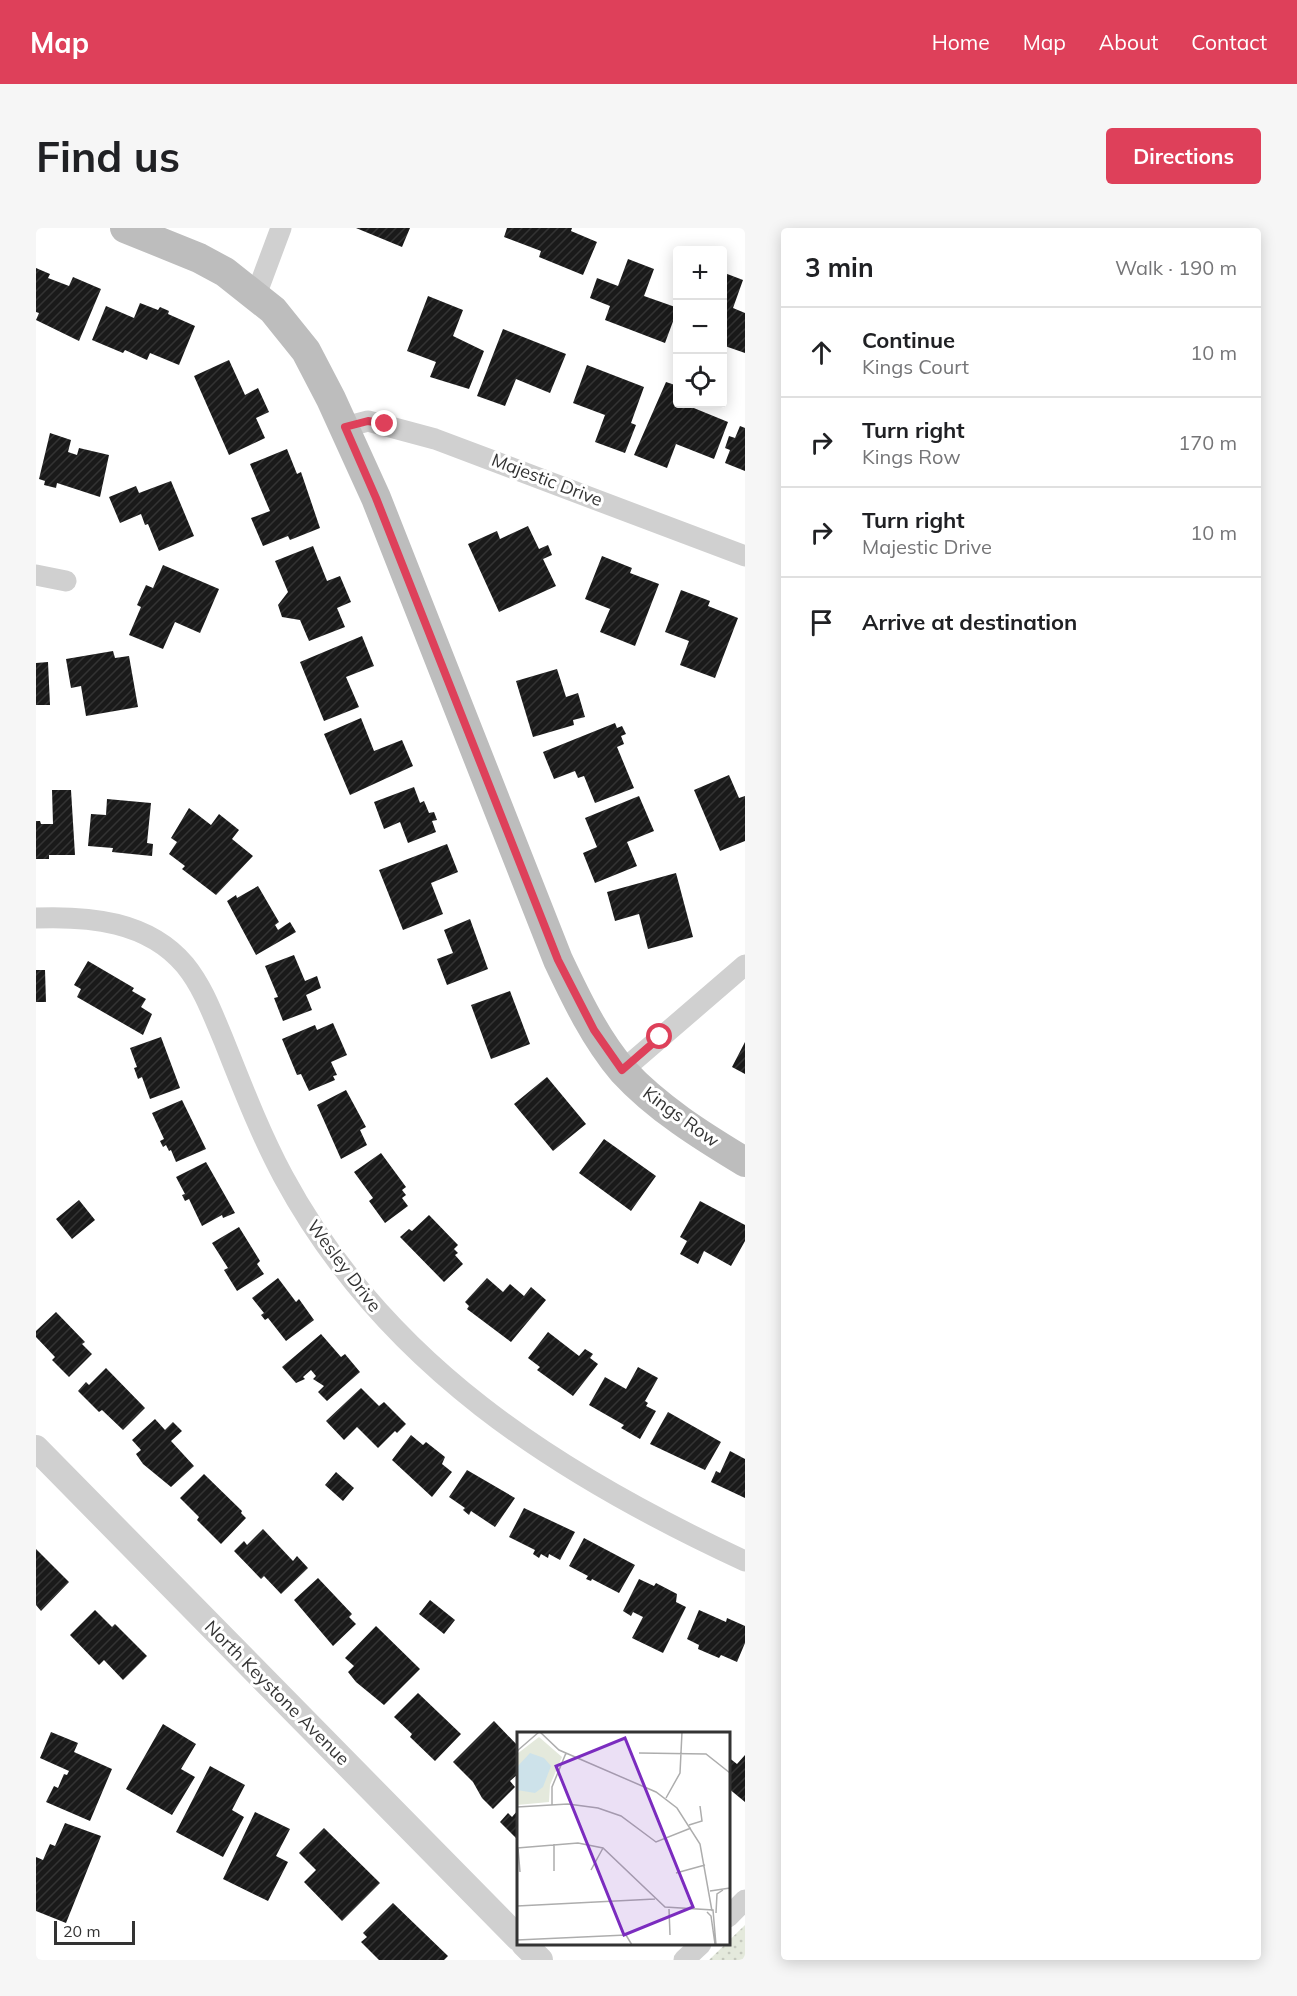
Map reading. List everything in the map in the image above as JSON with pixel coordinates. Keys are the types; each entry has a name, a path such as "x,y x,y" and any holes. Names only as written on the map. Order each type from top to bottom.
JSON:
{"main road":[{"name":"Kings Row","path":"125,228 199,258 225,272 256,295 289,328 306,351 345,427 376,498 558,960 594,1030 622,1070 674,1116 745,1162"}],"street":[{"path":"256,295 281,228"},
{"name":"Majestic Drive","path":"345,427 368,421 435,439 745,556"},
{"path":"36,575 66,581"},
{"name":"Wesley Drive","path":"36,918 86,918 116,923 161,943 185,964 204,995 256,1120 283,1175 314,1228 350,1279 387,1323 432,1368 522,1439 672,1525 745,1561"},
{"path":"622,1070 745,965"},
{"name":"North Keystone Avenue","path":"36,1448 517,1936"},
{"path":"730,1916 745,1900"},
{"path":"525,1945 540,1960"},
{"path":"684,1960 700,1945"}],"shaded area":[{"path":"745,1925 745,1960 709,1960 724,1945 730,1945 730,1940"}],"building":[{"path":"356,228 410,228 402,247"},
{"path":"507,228 572,228 571,231 597,242 583,275 539,257 541,251 504,237"},
{"path":"628,259 654,269 644,296 673,306 673,321 665,343 605,320 610,306 590,298 597,278 618,286"},
{"path":"36,268 50,274 48,278 69,286 73,277 101,289 79,341 36,320 39,313 36,312"},
{"path":"727,274 743,280 733,308 745,313 745,353 727,347"},
{"path":"428,296 463,310 453,336 484,351 469,389 430,377 436,362 407,351"},
{"path":"140,303 158,310 160,307 169,311 168,314 195,326 179,365 150,353 147,360 125,350 123,353 92,340 106,306 134,318"},
{"path":"503,329 566,354 550,393 516,379 505,406 477,396"},
{"path":"229,360 245,395 258,388 269,412 256,418 265,438 229,455 194,376"},
{"path":"587,365 644,387 631,423 636,425 625,453 595,442 605,415 573,403"},
{"path":"666,382 673,384 673,408 694,408 728,422 714,459 676,444 667,468 634,455"},
{"path":"740,426 745,428 745,471 725,463 730,450 725,448 729,436 735,438"},
{"path":"50,433 71,440 68,452 77,455 79,448 109,455 100,497 57,483 56,488 44,485 45,481 39,479"},
{"path":"287,449 297,474 301,472 320,528 290,540 288,536 263,546 251,518 270,511 250,464"},
{"path":"171,481 194,536 159,551 148,524 145,525 141,514 120,523 109,497 136,486 139,493"},
{"path":"528,526 539,549 548,545 552,555 543,559 556,586 499,612 468,544 497,531 500,539"},
{"path":"313,546 327,581 340,576 351,602 337,608 345,627 309,641 300,620 282,617 278,605 288,592 275,561"},
{"path":"602,556 632,568 630,573 659,584 635,646 600,632 610,609 585,599"},
{"path":"163,565 219,589 200,633 175,622 163,649 129,635 141,607 137,605 146,585 153,588"},
{"path":"681,590 710,601 708,606 738,618 715,678 680,665 689,641 665,632"},
{"path":"362,636 374,666 346,677 359,707 324,721 300,662"},
{"path":"113,651 115,658 129,656 138,707 86,716 81,686 71,688 66,659"},
{"path":"48,662 50,705 36,705 36,663"},
{"path":"557,669 566,697 578,693 585,717 573,720 574,725 533,737 516,681"},
{"path":"361,718 374,751 402,740 413,766 350,795 324,734"},
{"path":"615,723 617,728 622,726 626,734 621,736 624,744 617,747 634,788 595,803 584,776 578,778 575,771 554,779 543,752"},
{"path":"729,775 739,798 745,796 745,841 720,851 694,790"},
{"path":"414,787 420,803 424,801 429,813 434,812 437,820 432,821 436,832 408,843 400,822 384,829 374,802"},
{"path":"52,790 71,790 75,855 49,855 49,859 36,859 36,821 40,821 41,824 53,824"},
{"path":"639,796 654,831 627,842 637,866 595,883 583,853 597,847 585,818"},
{"path":"107,799 151,803 147,843 153,844 152,856 112,852 113,848 88,846 91,814 106,815"},
{"path":"189,808 211,825 219,814 239,830 232,839 253,856 216,895 182,869 185,866 169,854 177,842 171,838"},
{"path":"447,844 458,872 431,883 443,914 403,930 379,870"},
{"path":"676,873 693,937 648,949 639,914 615,921 607,892"},
{"path":"258,886 279,922 275,925 278,930 290,922 296,932 256,955 227,901"},
{"path":"470,919 488,969 447,985 437,959 453,953 444,930"},
{"path":"294,955 305,981 317,976 321,988 306,995 312,1010 283,1021 274,998 278,997 265,966"},
{"path":"88,961 134,988 132,991 146,999 141,1007 152,1014 143,1035 77,997 81,989 74,985"},
{"path":"36,970 45,970 46,1002 36,1002"},
{"path":"510,991 530,1044 491,1059 471,1005"},
{"path":"333,1023 347,1055 331,1062 337,1075 333,1076 335,1080 309,1091 301,1074 297,1075 282,1039 315,1025 317,1030"},
{"path":"161,1037 180,1088 150,1099 142,1077 138,1079 134,1068 137,1067 130,1048"},
{"path":"745,1042 745,1074 732,1067"},
{"path":"547,1077 586,1124 553,1151 514,1104"},
{"path":"346,1090 366,1127 360,1130 367,1145 341,1159 317,1105"},
{"path":"182,1100 206,1149 176,1162 171,1150 169,1151 166,1145 163,1147 160,1141 164,1139 152,1113"},
{"path":"604,1139 656,1176 631,1211 579,1173"},
{"path":"381,1153 406,1187 402,1190 406,1195 402,1198 408,1206 385,1223 369,1201 373,1198 354,1172"},
{"path":"206,1162 235,1213 223,1218 222,1215 202,1226 189,1199 185,1201 182,1195 185,1194 176,1177"},
{"path":"79,1200 95,1220 72,1239 56,1219"},
{"path":"700,1201 745,1225 745,1241 731,1266 704,1251 698,1264 680,1254 687,1241 680,1237"},
{"path":"429,1215 458,1245 454,1249 458,1253 455,1255 463,1264 444,1282 400,1237 409,1229 412,1231"},
{"path":"239,1227 260,1261 257,1264 264,1274 237,1291 224,1270 228,1268 212,1243"},
{"path":"278,1278 296,1302 299,1299 314,1320 286,1341 268,1318 265,1320 261,1315 264,1313 252,1298"},
{"path":"487,1278 503,1292 510,1284 524,1296 531,1287 546,1300 511,1342 467,1309 469,1306 465,1302"},
{"path":"56,1312 85,1342 82,1344 92,1354 69,1377 52,1360 55,1357 36,1337 36,1331"},
{"path":"548,1332 579,1356 585,1349 593,1354 590,1358 598,1364 573,1396 537,1370 540,1367 528,1358"},
{"path":"321,1334 341,1357 345,1354 360,1372 327,1401 318,1392 324,1386 313,1379 316,1376 311,1370 303,1377 305,1379 296,1383 282,1367"},
{"path":"638,1367 658,1378 645,1401 648,1403 646,1406 656,1411 640,1439 621,1428 624,1425 589,1405 605,1377 626,1389"},
{"path":"106,1368 145,1408 123,1430 102,1410 99,1412 78,1391 86,1382 89,1385"},
{"path":"361,1388 379,1406 384,1402 406,1424 397,1433 395,1431 378,1448 357,1427 344,1440 326,1421"},
{"path":"668,1412 721,1442 705,1470 650,1444"},
{"path":"155,1419 165,1430 173,1422 182,1431 171,1441 194,1466 171,1487 143,1464 136,1454 141,1450 132,1440"},
{"path":"411,1435 423,1445 426,1442 445,1457 442,1464 452,1472 432,1497 392,1460"},
{"path":"730,1451 745,1459 745,1498 711,1482 716,1471 720,1473"},
{"path":"467,1470 515,1498 495,1527 471,1511 469,1515 463,1510 465,1508 449,1497"},
{"path":"336,1472 354,1488 343,1501 325,1485"},
{"path":"204,1474 242,1511 241,1513 246,1518 221,1544 197,1520 199,1517 180,1498"},
{"path":"524,1508 575,1532 560,1560 549,1554 548,1558 541,1554 539,1558 533,1554 535,1550 509,1537"},
{"path":"263,1529 293,1561 297,1556 308,1568 281,1594 264,1576 261,1579 234,1551 244,1541 247,1545"},
{"path":"584,1538 635,1565 619,1593 592,1579 591,1581 586,1579 588,1576 569,1566"},
{"path":"36,1549 69,1582 41,1611 36,1605"},
{"path":"318,1578 352,1614 349,1617 356,1624 333,1646 294,1600"},
{"path":"639,1579 654,1586 656,1583 677,1594 676,1602 686,1607 663,1653 632,1638 643,1617 633,1612 631,1616 623,1611"},
{"path":"430,1600 455,1620 444,1634 419,1614"},
{"path":"95,1610 112,1627 115,1624 147,1656 123,1680 104,1660 99,1665 70,1635"},
{"path":"699,1610 726,1622 727,1618 745,1626 745,1643 737,1662 721,1655 719,1658 698,1649 699,1645 687,1639"},
{"path":"376,1626 420,1669 384,1705 356,1682 348,1672 354,1666 345,1658"},
{"path":"418,1693 461,1734 435,1761 410,1737 412,1734 394,1717"},
{"path":"494,1721 517,1745 517,1775 510,1781 515,1787 493,1809 482,1798 473,1782 453,1762"},
{"path":"163,1724 196,1744 181,1769 195,1777 172,1815 126,1789"},
{"path":"51,1732 78,1743 74,1752 112,1769 90,1821 46,1802 54,1786 58,1788 64,1774 67,1775 69,1771 40,1758"},
{"path":"745,1755 745,1802 730,1790 730,1759 737,1764"},
{"path":"210,1766 245,1785 232,1810 244,1817 223,1857 176,1832"},
{"path":"517,1811 517,1839 500,1822 508,1813 512,1817"},
{"path":"255,1812 290,1829 276,1856 288,1862 268,1901 223,1879"},
{"path":"65,1823 101,1836 66,1923 36,1911 36,1857 43,1860 50,1844 55,1846"},
{"path":"324,1828 380,1883 342,1921 304,1882 316,1870 299,1853"},
{"path":"393,1903 448,1956 444,1960 379,1960 361,1942 367,1937 363,1933"}],"route":[{"path":"385,424 368,421 345,427 376,498 558,960 594,1030 622,1070 660,1037"}]}
